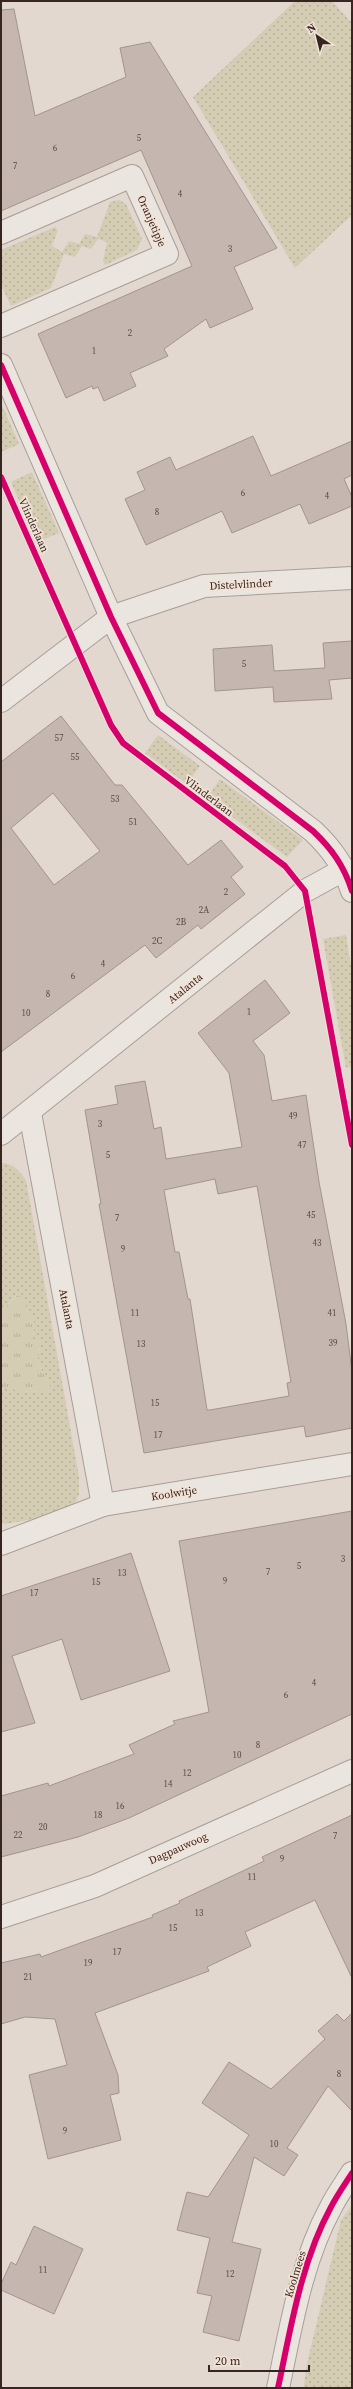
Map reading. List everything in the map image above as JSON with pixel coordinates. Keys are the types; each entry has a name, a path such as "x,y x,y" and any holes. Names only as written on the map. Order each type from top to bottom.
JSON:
{"street":[{"name":"Oranjetipje","path":"1,233 132,176 167,254 1,326"},
{"path":"1,365 111,617 158,713 313,832 330,847 345,869 352,891"},
{"name":"Distelvlinder","path":"1,701 111,617 204,586 352,578"},
{"name":"Atalanta","path":"1,1134 30,1113 305,891 345,869"},
{"name":"Atalanta","path":"30,1113 104,1505"},
{"name":"Koolwitje","path":"1,1544 104,1505 352,1464"},
{"name":"Dagpauwoog","path":"1,1917 95,1886 352,1771"},
{"name":"Koolmees","path":"278,2388 298,2292 330,2207 352,2173"}],"green space":[{"path":"295,1 332,1 352,23 352,215 295,268 193,97"},
{"path":"119,200 126,204 142,239 137,250 105,265 103,261 107,242 98,239 91,249 82,246 75,257 64,254 51,288 11,306 1,285 1,250 55,227 58,230 52,246 62,252 69,241 79,244 85,234 97,237 110,202"},
{"path":"1,403 19,444 1,452"},
{"path":"32,472 59,533 37,542 11,482"},
{"path":"158,735 200,766 187,784 145,753"},
{"path":"220,779 303,840 287,857 207,798"},
{"path":"346,935 352,972 352,1067 346,1068 323,939"},
{"path":"1,1163 6,1163 13,1166 26,1180 79,1477 79,1495 74,1505 35,1519 5,1524 1,1522 1,1387 29,1392 53,1390 37,1362 41,1341 33,1342 34,1317 17,1294 1,1313"},
{"path":"18,1294 34,1317 33,1342 41,1341 37,1362 53,1390 29,1392 1,1387 1,1313"},
{"path":"352,2205 352,2388 304,2388 306,2368 341,2220"}],"building":[{"path":"14,9 35,116 126,77 120,48 150,42 277,248 234,267 253,309 210,328 206,319 164,349 168,356 130,373 136,386 104,401 98,387 93,389 92,386 66,398 38,334 192,266 141,150 1,211 1,10"},
{"path":"253,436 271,476 352,441 352,475 344,479 352,497 352,506 309,524 300,504 232,533 222,511 146,545 125,499 145,490 137,472 170,457 176,470"},
{"path":"352,641 352,678 329,680 332,699 274,702 273,687 215,691 213,649 272,645 274,671 325,668 323,643"},
{"path":"61,716 115,785 122,785 188,865 221,840 243,867 231,877 245,894 201,929 198,925 156,958 145,945 1,1052 1,762","holes":["53,793 100,851 54,885 11,828"]},
{"path":"265,980 290,1013 253,1041 264,1055 272,1101 306,1095 319,1182 346,1324 352,1372 352,1428 306,1437 304,1426 144,1453 99,1204 101,1204 85,1110 118,1104 115,1086 145,1081 154,1129 161,1127 166,1159 242,1147 229,1073 198,1033","holes":["215,1179 218,1194 257,1186 291,1382 287,1383 289,1396 207,1410 190,1299 188,1299 179,1252 175,1252 164,1190"]},
{"path":"352,1511 352,1714 129,1818 78,1837 1,1857 1,1796 48,1783 49,1786 134,1754 129,1745 175,1724 173,1721 209,1712 179,1541"},
{"path":"131,1553 170,1671 81,1700 62,1639 12,1656 35,1723 1,1732 1,1596"},
{"path":"352,1815 352,1978 315,1900 245,1932 251,1946 207,1967 209,1971 95,2013 118,2075 119,2093 110,2095 121,2140 48,2159 29,2075 67,2065 55,2019 25,2017 1,2024 1,1963 40,1954 41,1957 153,1917 152,1915 180,1903 179,1901 264,1861 262,1857"},
{"path":"352,2013 352,2111 328,2086 287,2148 298,2155 284,2176 254,2157 232,2242 261,2249 239,2341 203,2332 212,2296 197,2293 210,2238 177,2230 187,2192 208,2197 249,2135 202,2103 229,2062 271,2089 325,2039 318,2031 337,2014 344,2021"},
{"path":"34,2226 83,2249 54,2314 1,2290 1,2284 11,2262 16,2265"}],"cycle path":[{"path":"1,365 111,617 158,713 313,831 337,858 352,891"},
{"name":"Vlinderlaan","path":"1,477 111,725 123,743 285,866 305,891 352,1145"},
{"path":"278,2388 304,2272 331,2207 352,2173"}]}
